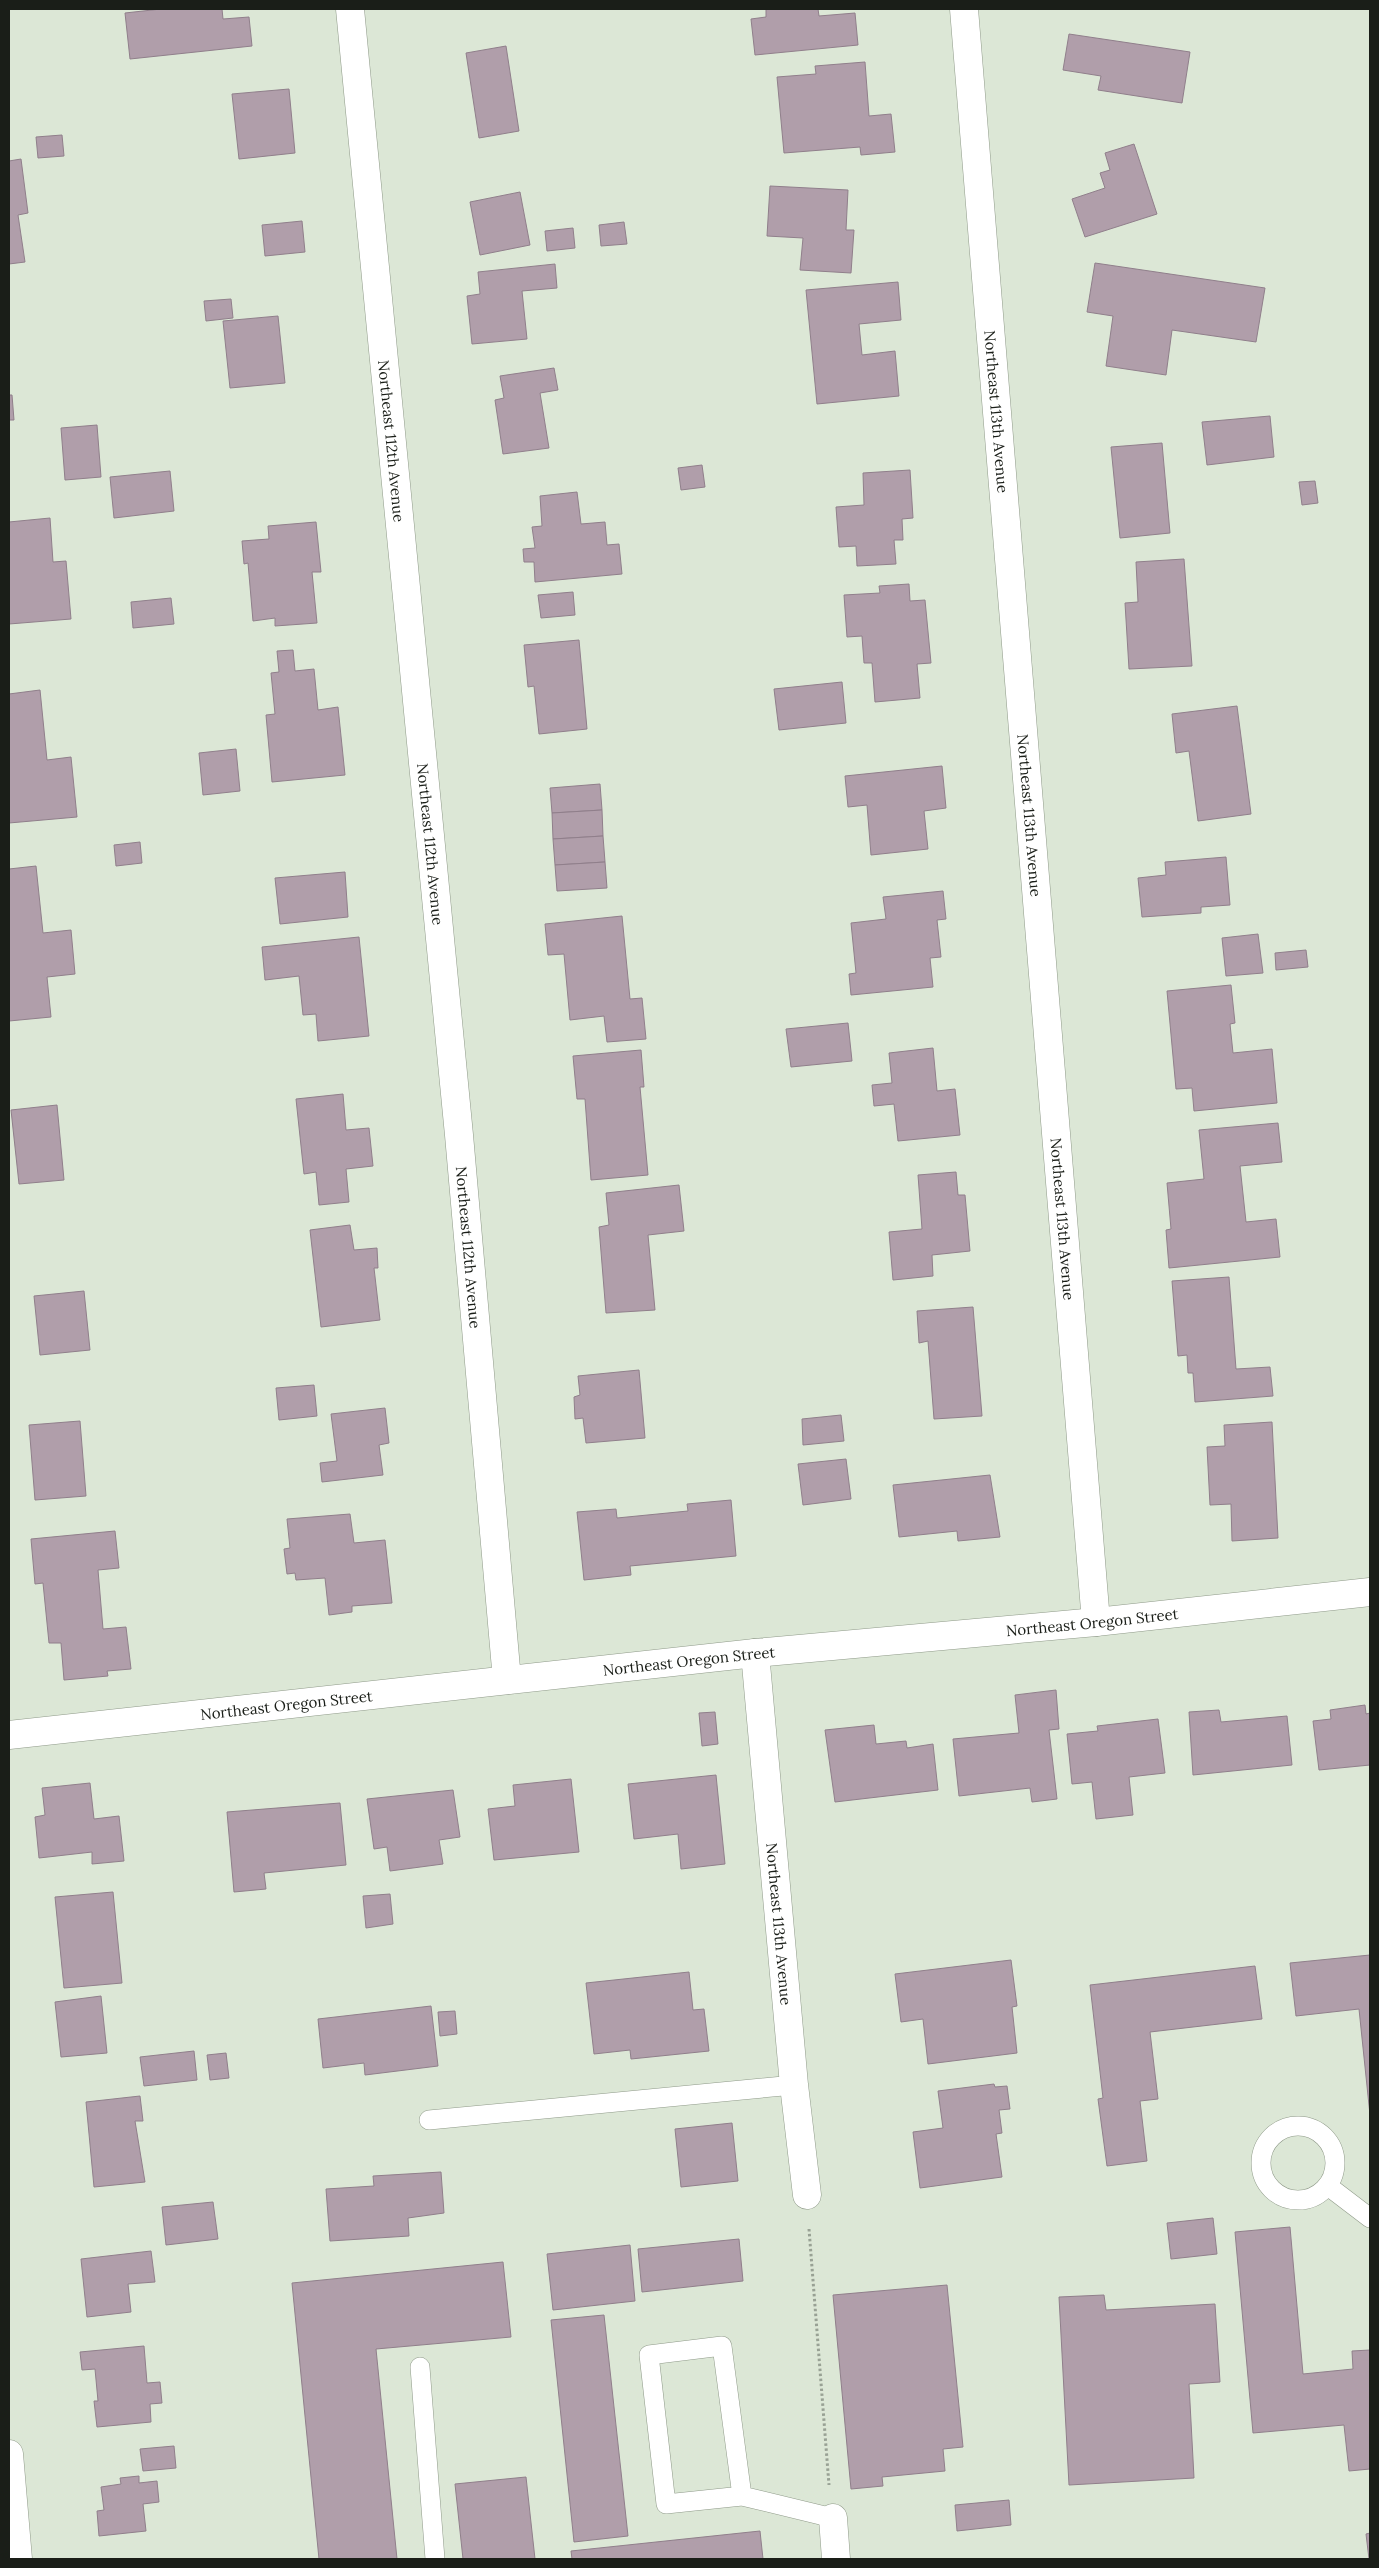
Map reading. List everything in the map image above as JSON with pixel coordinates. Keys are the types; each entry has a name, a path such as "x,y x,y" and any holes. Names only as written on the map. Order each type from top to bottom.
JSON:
{"street":[{"name":"Northeast 112th Avenue","path":"350,9 459,1136 507,1680"},
{"name":"Northeast 113th Avenue","path":"964,9 1096,1622"},
{"name":"Northeast Oregon Street","path":"9,1735 507,1680 755,1654 1096,1622 1370,1592"},
{"name":"Northeast 113th Avenue","path":"755,1654 794,2086 807,2195"},
{"path":"9,2454 18,2559"},
{"path":"832,2518 836,2559"}],"lane":[{"path":"429,2120 794,2086"},
{"path":"1291,2126 1306,2127 1320,2133 1330,2144 1335,2158 1334,2172 1328,2186 1318,2195 1304,2201 1289,2200 1276,2194 1266,2184 1260,2169 1261,2155 1267,2142 1278,2131 1291,2126"},
{"path":"1328,2186 1370,2218"},
{"path":"742,2496 722,2346 649,2355 666,2504 742,2496 832,2518"},
{"path":"420,2367 435,2559"}],"path":[{"path":"807,2195 832,2518"}],"building":[{"path":"161,9 222,9 223,19 249,17 252,46 130,59 125,13"},
{"path":"766,9 818,9 819,16 855,13 858,45 755,55 751,19 766,17"},
{"path":"1069,34 1190,52 1182,103 1098,90 1101,76 1063,70"},
{"path":"506,46 519,131 479,138 466,53"},
{"path":"865,62 869,116 891,114 895,152 861,155 860,147 784,153 777,77 816,74 815,66"},
{"path":"289,89 295,153 239,159 232,94"},
{"path":"62,135 64,156 38,158 36,137"},
{"path":"1134,144 1157,214 1085,237 1072,199 1105,188 1100,173 1110,170 1105,153"},
{"path":"21,159 28,213 18,215 25,262 9,264 9,161"},
{"path":"770,186 848,190 846,230 854,230 851,273 800,270 803,238 767,236"},
{"path":"520,192 530,245 480,255 470,202"},
{"path":"302,221 305,252 265,256 262,225"},
{"path":"624,222 627,244 601,246 599,225"},
{"path":"573,228 575,248 547,251 545,231"},
{"path":"1095,263 1265,288 1256,342 1172,330 1166,375 1106,366 1113,316 1087,312"},
{"path":"555,264 557,288 522,291 527,339 472,344 467,296 480,294 478,272"},
{"path":"898,282 901,320 859,324 862,355 895,351 899,396 817,404 806,290"},
{"path":"231,299 233,318 206,321 204,301"},
{"path":"278,316 285,383 230,388 223,321"},
{"path":"554,368 558,390 540,393 549,448 503,454 495,400 504,398 500,376"},
{"path":"9,395 12,395 14,420 9,420"},
{"path":"1270,416 1274,457 1207,465 1202,422"},
{"path":"97,425 101,477 65,480 61,428"},
{"path":"1162,443 1170,533 1120,538 1111,447"},
{"path":"702,465 705,487 681,490 678,468"},
{"path":"910,470 913,518 902,519 903,540 894,540 896,564 857,566 856,546 839,547 836,507 864,505 863,473"},
{"path":"170,471 174,511 114,518 110,477"},
{"path":"1315,481 1318,503 1302,505 1299,482"},
{"path":"577,492 581,524 605,522 607,545 619,544 622,574 535,582 534,562 524,562 523,549 535,548 532,527 542,526 540,496"},
{"path":"50,518 53,562 66,561 71,619 9,624 9,522"},
{"path":"316,522 321,572 312,572 317,623 275,626 275,618 253,621 248,563 244,564 242,541 269,539 268,526"},
{"path":"1184,559 1192,666 1129,669 1125,603 1138,602 1136,562"},
{"path":"909,584 910,601 925,600 931,663 917,664 920,698 875,702 872,663 864,663 862,636 847,637 844,595 880,593 879,586"},
{"path":"573,592 575,615 541,618 538,595"},
{"path":"171,598 174,624 133,628 131,602"},
{"path":"579,640 587,729 539,734 534,686 528,687 524,645"},
{"path":"293,650 295,671 314,669 318,710 338,707 345,775 272,782 266,715 275,714 271,673 279,672 277,651"},
{"path":"842,682 846,723 779,730 774,689"},
{"path":"40,690 47,760 71,757 77,817 9,823 9,694"},
{"path":"1237,706 1251,814 1198,821 1189,751 1176,753 1172,714"},
{"path":"236,749 240,791 203,795 199,753"},
{"path":"942,766 946,808 924,811 928,849 871,855 867,805 848,807 845,776"},
{"path":"600,784 602,810 552,813 550,788"},
{"path":"602,810 603,836 553,839 552,813"},
{"path":"603,836 605,862 555,865 553,839"},
{"path":"140,842 142,863 116,866 114,845"},
{"path":"1226,857 1230,905 1201,907 1201,913 1142,917 1138,878 1166,875 1165,862"},
{"path":"605,862 607,888 557,891 555,865"},
{"path":"36,866 43,933 71,930 75,974 47,977 51,1017 9,1021 9,869"},
{"path":"345,872 348,917 280,924 275,878"},
{"path":"943,891 946,919 937,920 941,957 930,958 933,987 851,995 849,974 856,973 851,923 886,919 883,897"},
{"path":"622,916 630,999 642,998 646,1039 607,1042 604,1016 570,1020 564,954 548,955 545,924"},
{"path":"1258,934 1263,973 1226,976 1222,938"},
{"path":"359,937 369,1036 318,1041 316,1014 303,1015 299,976 265,980 262,947"},
{"path":"1306,950 1308,967 1276,970 1275,953"},
{"path":"1231,985 1235,1023 1230,1024 1233,1053 1272,1049 1277,1103 1194,1111 1192,1088 1176,1089 1167,991"},
{"path":"848,1023 852,1061 791,1067 786,1029"},
{"path":"933,1048 937,1091 955,1089 960,1135 898,1141 894,1104 874,1106 872,1085 892,1083 889,1053"},
{"path":"641,1050 644,1087 640,1087 648,1175 591,1180 585,1099 577,1099 573,1056"},
{"path":"343,1094 346,1130 369,1128 373,1166 346,1169 349,1202 319,1205 316,1172 304,1174 296,1099"},
{"path":"57,1105 64,1180 19,1184 11,1110"},
{"path":"1278,1123 1282,1162 1240,1166 1246,1222 1276,1219 1280,1257 1169,1268 1166,1230 1171,1229 1167,1183 1204,1179 1199,1130"},
{"path":"956,1172 958,1195 965,1195 970,1251 932,1255 933,1276 893,1280 889,1232 922,1229 918,1175"},
{"path":"679,1185 684,1231 648,1235 655,1310 606,1313 599,1227 609,1225 606,1193"},
{"path":"350,1225 354,1250 377,1248 378,1268 374,1268 380,1320 321,1327 310,1230"},
{"path":"1229,1277 1236,1369 1270,1367 1273,1396 1195,1402 1193,1373 1188,1373 1187,1355 1178,1356 1172,1281"},
{"path":"84,1291 90,1350 40,1355 34,1296"},
{"path":"973,1307 982,1416 934,1419 928,1341 919,1343 917,1311"},
{"path":"639,1370 645,1438 586,1443 583,1418 575,1419 574,1397 580,1395 578,1376"},
{"path":"314,1385 317,1416 279,1420 276,1388"},
{"path":"385,1408 389,1443 379,1445 383,1475 322,1482 320,1463 337,1461 331,1414"},
{"path":"841,1415 844,1441 803,1445 802,1419"},
{"path":"80,1421 86,1496 35,1500 29,1425"},
{"path":"1272,1422 1278,1538 1232,1541 1231,1504 1210,1505 1207,1447 1225,1446 1224,1425"},
{"path":"846,1459 851,1499 803,1505 798,1464"},
{"path":"990,1475 1000,1537 958,1541 957,1531 899,1537 893,1485"},
{"path":"731,1500 736,1556 630,1566 631,1575 584,1580 577,1512 616,1509 617,1518 688,1511 687,1504"},
{"path":"350,1514 354,1543 385,1540 392,1603 352,1606 352,1612 329,1615 325,1578 296,1580 295,1573 287,1574 284,1549 290,1548 287,1519"},
{"path":"115,1531 119,1568 98,1570 103,1629 126,1627 131,1669 107,1671 108,1676 64,1680 61,1643 49,1643 43,1583 35,1584 31,1539"},
{"path":"1056,1690 1059,1729 1049,1730 1057,1799 1032,1802 1030,1788 959,1796 953,1739 1019,1733 1015,1695"},
{"path":"1365,1705 1366,1714 1370,1713 1370,1765 1319,1770 1313,1721 1331,1719 1330,1710"},
{"path":"1219,1710 1221,1722 1287,1716 1292,1765 1193,1775 1189,1712"},
{"path":"715,1712 718,1744 702,1746 699,1713"},
{"path":"1158,1719 1165,1773 1129,1777 1133,1815 1096,1819 1092,1782 1072,1784 1067,1734 1098,1731 1097,1726"},
{"path":"874,1725 876,1744 906,1741 907,1748 933,1744 938,1790 835,1802 825,1730"},
{"path":"716,1775 725,1864 681,1869 678,1834 634,1839 628,1784"},
{"path":"571,1779 579,1852 494,1860 488,1809 515,1806 513,1785"},
{"path":"90,1783 94,1819 119,1816 124,1861 92,1864 92,1852 39,1858 35,1817 45,1815 42,1788"},
{"path":"453,1790 460,1837 439,1840 443,1864 390,1871 387,1847 374,1849 367,1799"},
{"path":"340,1803 346,1865 264,1873 266,1889 234,1892 227,1812"},
{"path":"113,1892 122,1983 64,1988 55,1897"},
{"path":"390,1894 393,1924 366,1928 363,1896"},
{"path":"1370,1955 1370,2115 1359,2009 1296,2016 1290,1963"},
{"path":"1011,1960 1017,2006 1012,2007 1017,2053 928,2064 923,2019 901,2022 895,1974"},
{"path":"1255,1966 1262,2019 1150,2032 1158,2099 1140,2101 1147,2161 1107,2166 1098,2099 1103,2098 1090,1985"},
{"path":"689,1972 693,2010 704,2009 709,2051 631,2059 630,2050 594,2054 586,1983"},
{"path":"101,1996 107,2053 61,2057 55,2002"},
{"path":"431,2006 438,2066 365,2075 364,2063 323,2068 318,2019"},
{"path":"455,2011 457,2034 440,2036 438,2012"},
{"path":"194,2051 197,2080 144,2086 140,2057"},
{"path":"226,2053 229,2078 210,2080 207,2055"},
{"path":"994,2084 995,2087 1007,2086 1010,2109 999,2110 1002,2133 996,2134 1002,2177 920,2188 913,2132 943,2128 938,2091"},
{"path":"140,2096 143,2121 135,2121 145,2182 94,2187 86,2102"},
{"path":"732,2123 738,2181 681,2187 675,2129"},
{"path":"441,2172 444,2213 408,2218 409,2236 330,2241 326,2189 374,2186 373,2176"},
{"path":"213,2202 218,2239 166,2245 162,2207"},
{"path":"1213,2218 1217,2254 1171,2259 1167,2223"},
{"path":"1290,2227 1303,2374 1353,2369 1352,2351 1370,2350 1370,2469 1349,2471 1344,2425 1253,2433 1235,2232"},
{"path":"739,2239 743,2281 642,2292 638,2249"},
{"path":"630,2245 635,2301 553,2310 547,2254"},
{"path":"151,2251 155,2282 128,2284 131,2312 87,2317 81,2259"},
{"path":"503,2262 511,2337 376,2349 397,2559 319,2559 292,2283"},
{"path":"947,2285 963,2447 943,2449 945,2471 882,2477 883,2486 851,2489 833,2295"},
{"path":"1104,2295 1106,2310 1215,2304 1220,2382 1189,2384 1194,2478 1069,2485 1059,2297"},
{"path":"604,2315 628,2536 574,2542 551,2320"},
{"path":"144,2346 147,2383 160,2382 162,2403 150,2404 151,2422 97,2427 94,2401 98,2401 95,2369 82,2370 80,2352"},
{"path":"174,2446 176,2468 143,2471 140,2449"},
{"path":"139,2476 139,2483 157,2481 159,2502 143,2504 146,2531 99,2536 97,2511 104,2510 101,2487 121,2484 120,2478"},
{"path":"526,2477 535,2559 463,2559 455,2484"},
{"path":"1009,2500 1011,2525 957,2531 955,2505"},
{"path":"760,2531 763,2559 572,2559 571,2551"},
{"path":"1370,2533 1370,2559 1369,2559 1366,2534"}]}
